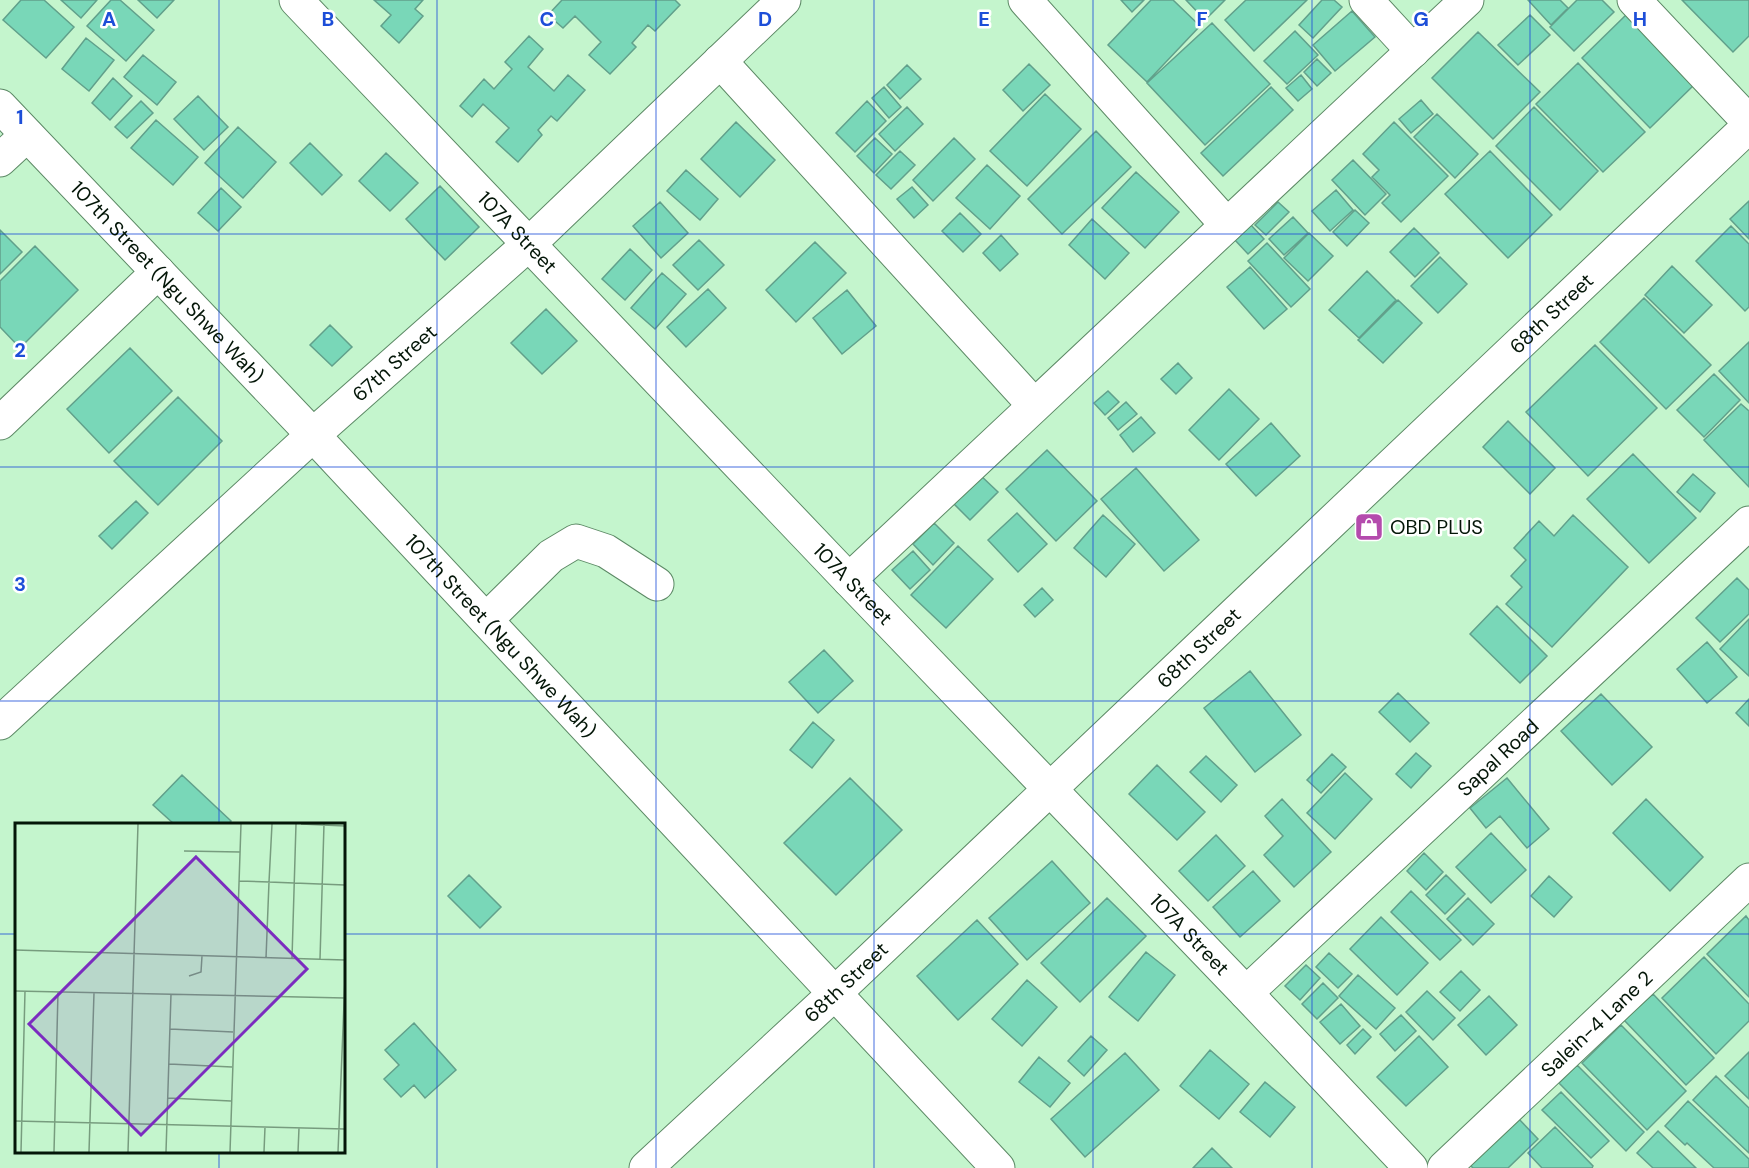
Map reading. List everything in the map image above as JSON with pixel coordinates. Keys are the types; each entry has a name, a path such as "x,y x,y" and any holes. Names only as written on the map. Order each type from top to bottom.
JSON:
{"street":[{"name":"107A Street","path":"296,0 1411,1168"},
{"name":"67th Street","path":"0,723 313,435 530,243 784,0"},
{"path":"1025,0 1227,225"},
{"path":"1366,0 1413,51"},
{"path":"849,580 1467,0"},
{"path":"1634,0 1749,124"},
{"path":"720,61 1034,405"},
{"name":"107th Street (Ngu Shwe Wah)","path":"0,106 313,435 998,1168"},
{"name":"68th Street","path":"646,1168 1051,789 1749,124"},
{"path":"0,160 27,135"},
{"path":"0,423 158,272"},
{"name":"Sapal Road","path":"1246,993 1749,524"},
{"path":"486,620 551,556 576,541 606,551 657,584"},
{"name":"Salein-4 Lane 2","path":"1444,1168 1749,880"}],"building":[{"path":"21,0 44,0 74,27 46,58 3,20"},
{"path":"61,0 97,0 81,18"},
{"path":"111,0 120,0 154,30 126,61 87,26"},
{"path":"138,0 174,0 157,18"},
{"path":"374,0 423,0 415,9 423,16 399,43 381,26 391,15"},
{"path":"562,0 675,0 680,5 655,31 648,25 632,43 636,47 610,74 589,55 601,42 575,16 563,28 548,15"},
{"path":"1121,0 1144,0 1132,12"},
{"path":"1151,0 1173,0 1200,26 1147,82 1108,45"},
{"path":"1186,0 1225,0 1205,20"},
{"path":"1246,0 1307,0 1254,51 1225,20"},
{"path":"1322,0 1334,0 1342,7 1313,38 1299,25"},
{"path":"1528,0 1560,0 1568,8 1551,25"},
{"path":"1577,0 1602,0 1614,12 1574,51 1550,27"},
{"path":"1682,0 1749,0 1749,36 1733,52"},
{"path":"1352,11 1375,37 1335,71 1313,45"},
{"path":"1629,12 1696,83 1650,128 1582,58"},
{"path":"1530,15 1550,35 1518,65 1498,45"},
{"path":"1212,23 1270,84 1205,145 1147,83"},
{"path":"1295,31 1318,55 1287,84 1264,61"},
{"path":"1478,32 1540,92 1493,139 1432,78"},
{"path":"529,36 543,49 528,67 554,91 568,75 585,90 557,121 551,116 538,130 542,135 518,162 496,142 509,128 483,104 472,117 460,106 484,79 494,89 512,69 505,62"},
{"path":"86,38 114,60 89,91 62,69"},
{"path":"143,55 176,82 157,105 124,77"},
{"path":"1317,59 1331,73 1317,86 1304,72"},
{"path":"1578,63 1645,132 1603,172 1536,104"},
{"path":"1029,64 1050,85 1023,111 1003,90"},
{"path":"907,65 921,79 900,99 887,85"},
{"path":"1301,75 1312,89 1298,101 1286,88"},
{"path":"113,78 132,96 110,120 92,103"},
{"path":"884,87 901,107 889,118 872,98"},
{"path":"1271,87 1293,110 1223,176 1201,153"},
{"path":"1045,94 1081,129 1027,186 990,151"},
{"path":"198,96 228,127 204,150 174,119"},
{"path":"1421,100 1433,114 1411,133 1399,119"},
{"path":"141,101 153,113 127,138 115,127"},
{"path":"867,101 886,121 855,152 836,133"},
{"path":"907,107 923,124 895,151 879,134"},
{"path":"1534,107 1598,171 1560,210 1496,146"},
{"path":"1437,114 1478,154 1455,178 1414,137"},
{"path":"156,120 198,157 173,185 131,148"},
{"path":"736,122 775,160 740,197 701,159"},
{"path":"1394,122 1448,176 1401,222 1382,203 1390,195 1372,177 1379,170 1363,154"},
{"path":"238,127 276,162 243,198 205,163"},
{"path":"1096,131 1131,167 1062,234 1028,199"},
{"path":"875,138 892,154 874,173 857,156"},
{"path":"954,138 975,159 933,201 913,180"},
{"path":"310,143 342,175 322,195 290,163"},
{"path":"900,151 915,165 891,189 876,175"},
{"path":"1490,151 1552,215 1508,258 1445,194"},
{"path":"386,153 418,183 390,211 359,181"},
{"path":"1353,160 1386,194 1365,215 1332,180"},
{"path":"987,165 1020,196 990,229 956,198"},
{"path":"686,170 718,199 700,220 667,191"},
{"path":"1136,172 1179,212 1145,248 1102,208"},
{"path":"440,186 479,227 445,260 406,219"},
{"path":"912,187 928,205 914,218 897,199"},
{"path":"221,188 241,207 218,231 198,213"},
{"path":"1336,190 1353,210 1330,231 1312,211"},
{"path":"1749,201 1749,239 1730,219"},
{"path":"660,202 688,233 661,258 633,226"},
{"path":"1278,202 1289,212 1266,235 1255,225"},
{"path":"1355,210 1369,223 1347,246 1333,232"},
{"path":"960,213 981,234 963,252 942,231"},
{"path":"1293,217 1308,233 1284,255 1269,239"},
{"path":"1092,219 1129,253 1105,279 1069,245"},
{"path":"1250,224 1264,239 1248,254 1234,239"},
{"path":"1731,226 1749,244 1749,307 1745,311 1696,261"},
{"path":"1414,228 1439,253 1415,277 1390,252"},
{"path":"0,230 22,252 0,274"},
{"path":"1309,233 1333,256 1308,281 1284,258"},
{"path":"1001,235 1018,254 1000,271 983,253"},
{"path":"699,240 724,265 698,290 673,265"},
{"path":"815,242 846,273 796,322 766,290"},
{"path":"1267,243 1310,289 1291,307 1248,261"},
{"path":"35,246 78,290 20,348 0,327 0,281"},
{"path":"630,249 652,270 625,300 602,279"},
{"path":"1440,257 1467,284 1438,313 1411,286"},
{"path":"1672,266 1712,305 1684,333 1645,295"},
{"path":"1250,267 1287,309 1264,329 1227,287"},
{"path":"1367,271 1396,300 1359,338 1329,310"},
{"path":"662,273 686,294 655,329 631,308"},
{"path":"708,289 726,308 686,347 667,327"},
{"path":"847,290 876,326 842,354 813,318"},
{"path":"1644,298 1711,365 1666,409 1600,342"},
{"path":"1398,300 1422,323 1383,363 1358,340"},
{"path":"546,309 577,341 542,374 511,343"},
{"path":"330,325 352,347 332,366 310,345"},
{"path":"1749,342 1749,403 1719,371"},
{"path":"1595,345 1657,408 1588,476 1526,412"},
{"path":"130,348 172,391 109,453 67,409"},
{"path":"1178,363 1192,378 1176,394 1161,379"},
{"path":"1714,374 1740,400 1704,437 1677,410"},
{"path":"1229,389 1259,419 1219,460 1189,430"},
{"path":"1108,391 1119,402 1105,415 1094,403"},
{"path":"178,397 222,441 158,505 114,461"},
{"path":"1126,402 1137,414 1118,430 1108,418"},
{"path":"1741,404 1749,411 1749,487 1704,440"},
{"path":"1141,417 1155,433 1133,452 1120,435"},
{"path":"1508,421 1555,468 1530,494 1483,447"},
{"path":"1271,423 1300,456 1256,496 1226,464"},
{"path":"1047,450 1097,501 1056,541 1006,489"},
{"path":"1633,454 1696,518 1649,563 1587,499"},
{"path":"1136,468 1199,540 1164,571 1101,499"},
{"path":"978,473 998,492 970,520 951,501"},
{"path":"1693,474 1715,493 1700,512 1677,492"},
{"path":"136,501 148,513 112,549 99,536"},
{"path":"1017,513 1047,544 1018,572 988,540"},
{"path":"1103,515 1135,544 1106,577 1074,548"},
{"path":"1573,515 1628,567 1552,647 1506,604 1522,587 1511,576 1526,560 1514,548 1539,521 1554,536"},
{"path":"934,523 954,543 933,565 913,544"},
{"path":"958,546 993,579 946,628 911,595"},
{"path":"913,551 930,570 910,589 892,570"},
{"path":"1737,578 1749,590 1749,614 1720,642 1696,618"},
{"path":"1042,588 1053,600 1035,617 1024,605"},
{"path":"1497,606 1547,656 1520,683 1470,634"},
{"path":"1749,619 1749,676 1720,649"},
{"path":"1707,642 1737,677 1707,703 1677,669"},
{"path":"824,650 853,681 818,713 789,682"},
{"path":"1250,671 1301,735 1255,772 1204,708"},
{"path":"1398,693 1429,723 1410,742 1379,712"},
{"path":"1601,694 1652,747 1612,785 1561,731"},
{"path":"1749,699 1749,726 1736,713"},
{"path":"813,722 834,740 812,768 790,750"},
{"path":"1416,753 1431,766 1411,788 1396,774"},
{"path":"1332,754 1346,767 1321,793 1307,780"},
{"path":"1206,756 1237,785 1221,802 1190,772"},
{"path":"1157,765 1205,812 1177,840 1129,794"},
{"path":"1345,773 1372,799 1335,839 1307,813"},
{"path":"182,775 231,821 229,823 173,823 153,805"},
{"path":"850,778 902,830 836,895 784,843"},
{"path":"1507,778 1549,829 1527,848 1500,816 1486,828 1470,808"},
{"path":"1282,799 1331,852 1294,887 1264,855 1283,836 1265,816"},
{"path":"1646,799 1703,857 1670,891 1613,833"},
{"path":"1491,833 1526,870 1491,903 1456,867"},
{"path":"1216,835 1245,866 1208,901 1179,871"},
{"path":"1424,853 1443,872 1426,890 1407,871"},
{"path":"1052,861 1090,903 1027,960 989,918"},
{"path":"1253,871 1280,901 1240,937 1213,907"},
{"path":"469,875 501,907 480,928 448,896"},
{"path":"1446,875 1465,894 1445,914 1426,895"},
{"path":"1549,876 1572,897 1554,917 1531,896"},
{"path":"1411,891 1461,940 1440,960 1391,912"},
{"path":"1107,898 1146,936 1080,1002 1041,963"},
{"path":"1468,898 1494,924 1473,945 1447,919"},
{"path":"1746,916 1749,920 1749,997 1707,954"},
{"path":"1381,917 1428,963 1397,995 1350,949"},
{"path":"977,920 1018,964 958,1020 917,976"},
{"path":"1146,952 1175,975 1138,1021 1109,997"},
{"path":"1329,953 1352,974 1338,988 1316,967"},
{"path":"1704,957 1749,1004 1749,1021 1716,1054 1662,998"},
{"path":"1306,965 1320,978 1300,1000 1285,986"},
{"path":"1461,971 1480,990 1460,1011 1440,992"},
{"path":"1358,975 1395,1008 1376,1029 1339,996"},
{"path":"1027,980 1057,1007 1022,1046 992,1019"},
{"path":"1323,983 1338,998 1317,1019 1302,1004"},
{"path":"1427,991 1455,1018 1433,1040 1406,1012"},
{"path":"1653,994 1714,1058 1686,1085 1624,1020"},
{"path":"1489,996 1517,1025 1486,1055 1458,1025"},
{"path":"1341,1004 1360,1026 1340,1044 1320,1022"},
{"path":"1401,1015 1416,1031 1395,1051 1380,1034"},
{"path":"414,1023 456,1070 425,1098 414,1085 401,1097 384,1079 399,1065 385,1050"},
{"path":"1621,1025 1686,1091 1647,1130 1582,1063"},
{"path":"1363,1029 1371,1037 1355,1054 1347,1045"},
{"path":"1091,1036 1107,1050 1084,1076 1068,1061"},
{"path":"1419,1036 1448,1067 1406,1106 1377,1077"},
{"path":"1210,1050 1249,1084 1219,1119 1180,1086"},
{"path":"1749,1052 1749,1099 1725,1076"},
{"path":"1125,1053 1159,1090 1085,1157 1051,1119"},
{"path":"1039,1057 1070,1083 1050,1107 1019,1082"},
{"path":"1577,1065 1644,1132 1626,1151 1559,1083"},
{"path":"1716,1076 1749,1108 1749,1153 1693,1100"},
{"path":"1265,1082 1295,1107 1270,1137 1240,1112"},
{"path":"1561,1092 1609,1141 1591,1158 1542,1110"},
{"path":"1688,1101 1749,1159 1749,1168 1714,1168 1665,1126"},
{"path":"1516,1116 1538,1139 1508,1168 1473,1168 1467,1162"},
{"path":"1555,1127 1593,1166 1592,1168 1542,1168 1528,1153"},
{"path":"1658,1131 1696,1168 1653,1168 1637,1153"},
{"path":"1212,1148 1232,1168 1193,1168"}],"place":[{"name":"OBD PLUS","path":"1369,527"}]}
